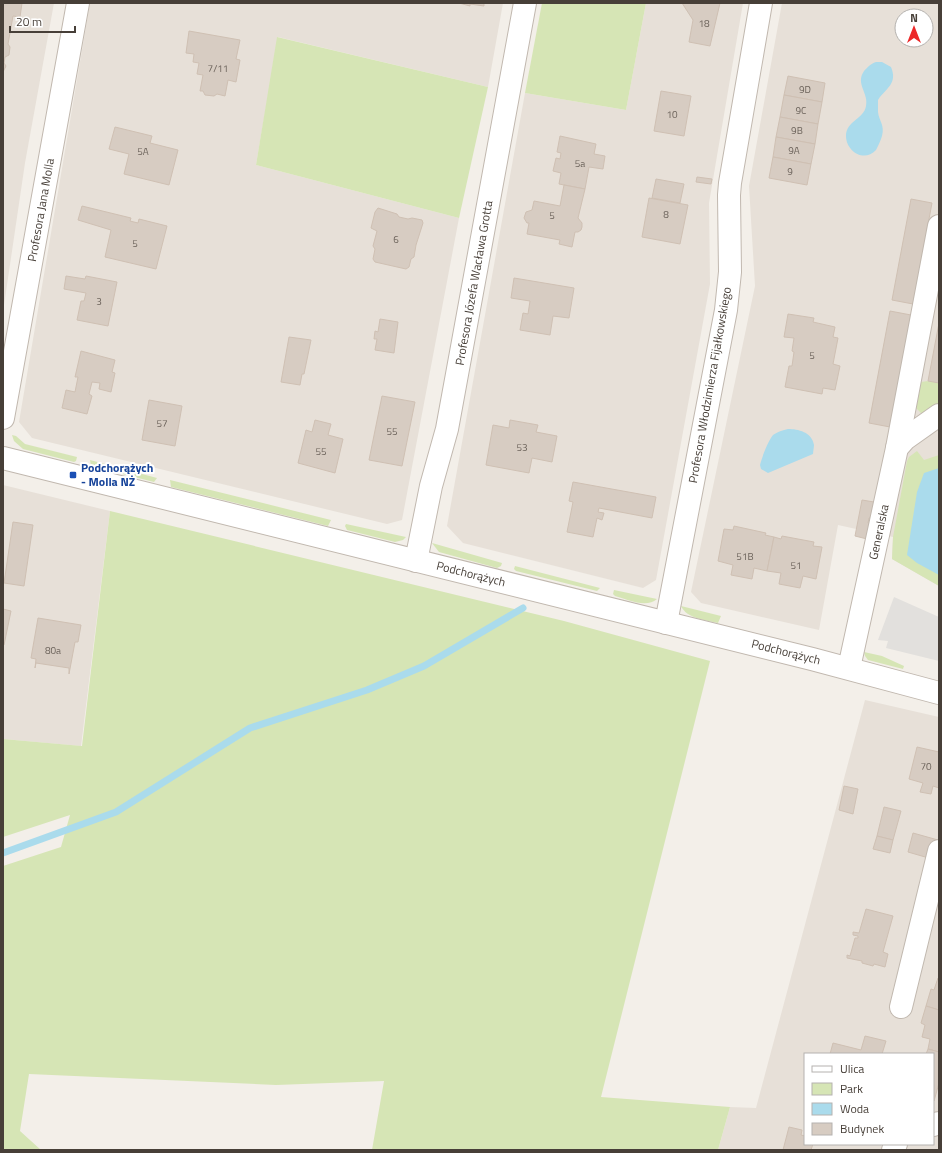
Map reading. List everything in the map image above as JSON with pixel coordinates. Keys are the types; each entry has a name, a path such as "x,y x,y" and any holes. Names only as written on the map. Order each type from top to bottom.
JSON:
{"street":[{"name":"Profesora Jana Molla","path":"3,418 78,3"},
{"name":"Profesora Józefa Wacława Grotta","path":"416,561 432,486 447,430 525,3"},
{"name":"Profesora Włodzimierza Fijałkowskiego","path":"666,623 726,310 730,272 730,183 761,3"},
{"name":"Generalska","path":"849,668 897,448 939,226"},
{"path":"897,448 905,439 939,415"},
{"name":"Podchorążych","path":"3,458 849,668 939,693"},
{"path":"901,1007 939,851"}],"shaded area":[{"path":"3,3 54,3 25,163 3,312"},
{"path":"90,3 503,3 488,87 278,37 256,165 459,218 402,520 387,524 32,438 19,422"},
{"path":"646,3 743,3 709,203 710,284 656,580 643,588 463,543 447,526 525,93 626,110"},
{"path":"782,3 939,3 939,586 892,559 893,537 838,525 819,630 701,603 691,592 755,286 749,186"},
{"path":"3,485 110,511 81,746 3,739"},
{"path":"894,597 939,617 939,661 886,648 888,641 878,640"},
{"path":"865,700 939,717 939,1150 718,1150 730,1107 756,1108"}],"green space":[{"path":"542,3 646,3 626,110 525,93"},
{"path":"277,37 488,87 459,218 256,165"},
{"path":"928,381 939,383 939,406 922,414 916,408 919,385 921,382"},
{"path":"12,435 16,436 25,444 77,457 76,461 74,462 23,449 14,441"},
{"path":"917,451 924,460 939,455 939,586 892,559 893,537 907,461 909,457"},
{"path":"90,460 157,478 154,482 91,466"},
{"path":"170,480 331,520 328,526 171,487"},
{"path":"110,511 564,621 710,661 601,1097 730,1107 718,1150 372,1150 384,1081 276,1085 29,1074 20,1131 41,1150 3,1150 3,866 61,847 70,815 3,837 3,739 82,746"},
{"path":"346,524 406,537 403,540 395,542 347,530 345,526"},
{"path":"432,543 502,563 501,566 497,568 439,552"},
{"path":"515,566 600,588 597,591 516,571 514,569"},
{"path":"614,590 657,599 653,602 647,603 636,602 615,596 613,594"},
{"path":"681,606 721,616 718,623 703,620 688,614"},
{"path":"864,652 882,656 904,666 903,669 868,660"}],"water":[{"path":"876,62 882,62 891,67 893,78 890,85 878,100 878,112 883,129 880,141 876,150 871,154 861,155 856,154 852,150 846,136 849,127 865,110 866,97 861,80 864,71"},
{"path":"788,429 808,434 814,445 813,454 768,473 761,469 760,465 767,445 773,435"},
{"path":"939,468 939,575 917,563 907,555 917,492 924,473"}],"building":[{"path":"3,3 22,3 20,17 13,16 8,44 10,47 9,55 5,57 4,63 6,66 3,72"},
{"path":"459,3 482,3 484,6 470,4 470,6"},
{"path":"682,3 720,3 710,46 689,42 693,20"},
{"path":"189,31 240,40 236,59 240,60 236,82 228,80 225,96 217,94 214,96 205,95 203,91 200,91 203,75 197,74 199,63 193,62 194,54 186,53"},
{"path":"788,76 825,83 822,102 784,95"},
{"path":"661,91 691,96 684,136 654,131"},
{"path":"784,95 822,102 818,124 780,117"},
{"path":"780,117 818,124 815,144 776,137"},
{"path":"115,127 152,136 150,143 178,150 169,185 124,174 129,154 109,149"},
{"path":"560,136 596,144 594,154 605,156 603,169 589,167 585,189 559,184 561,173 553,171 556,158 560,159 561,153 557,152"},
{"path":"776,137 815,144 811,164 773,157"},
{"path":"773,157 811,164 807,185 769,178"},
{"path":"697,177 712,179 711,184 696,182"},
{"path":"656,179 684,184 680,203 652,198"},
{"path":"564,185 585,189 578,218 582,223 582,227 581,230 575,232 572,247 559,244 560,240 527,234 529,223 527,223 524,218 526,212 532,210 534,201 560,206"},
{"path":"649,198 688,205 680,244 642,237"},
{"path":"911,199 932,203 913,304 892,300"},
{"path":"82,206 131,218 130,221 138,223 139,219 167,226 156,269 105,257 111,230 78,220"},
{"path":"378,208 397,214 399,217 422,220 423,223 414,257 411,259 409,267 406,269 375,262 373,259 375,249 373,246 377,231 371,228 375,212"},
{"path":"66,276 85,279 86,276 117,282 108,326 77,320 81,301 84,301 86,293 64,289"},
{"path":"514,278 574,288 569,318 553,316 550,335 520,330 523,313 528,314 530,301 511,298"},
{"path":"890,311 911,315 890,427 869,423"},
{"path":"788,314 814,318 813,322 835,327 833,337 838,338 833,364 840,366 835,390 823,388 822,394 785,387 789,366 792,366 794,352 792,351 794,338 784,337"},
{"path":"380,319 398,322 394,353 375,350 377,339 374,339 375,331 378,332"},
{"path":"939,323 939,383 928,381"},
{"path":"289,337 311,340 304,374 302,374 300,385 281,382"},
{"path":"81,351 115,360 112,372 115,373 111,392 99,389 100,383 92,382 89,394 92,396 87,414 62,408 66,390 75,392 78,377 75,377"},
{"path":"382,396 415,402 402,466 369,460"},
{"path":"149,400 182,406 175,446 142,440"},
{"path":"315,420 331,424 328,435 343,439 335,473 298,463 306,430 312,432"},
{"path":"510,420 538,425 536,432 557,436 552,462 532,458 529,473 486,465 493,425 509,428"},
{"path":"573,482 656,497 652,518 599,508 598,512 604,513 602,520 597,518 593,537 567,532 573,502 569,501"},
{"path":"862,500 874,502 871,518 869,518 868,523 870,523 867,539 855,536"},
{"path":"13,522 33,525 24,586 4,583"},
{"path":"734,526 766,533 765,535 774,537 767,571 754,568 752,579 731,575 733,565 718,561 724,529 733,530"},
{"path":"782,536 814,542 813,546 822,547 816,579 803,576 800,588 779,584 781,573 767,571 774,537 781,539"},
{"path":"3,609 11,611 4,645 3,645"},
{"path":"38,618 81,625 78,642 75,642 69,674 69,668 36,663 35,668 36,659 31,658"},
{"path":"917,747 939,752 939,788 933,786 931,794 920,792 923,783 909,779"},
{"path":"844,786 858,789 853,814 839,810"},
{"path":"884,807 901,811 893,840 877,836"},
{"path":"913,833 938,840 932,859 908,852"},
{"path":"877,836 893,840 890,853 873,849"},
{"path":"866,909 893,916 883,952 888,954 885,967 874,964 873,966 862,963 862,961 847,958 847,955 850,956 855,938 858,938 858,936 853,935 853,932 859,933"},
{"path":"938,978 939,1010 926,1006 931,989 934,990"},
{"path":"926,1006 939,1010 939,1052 928,1049 930,1039 922,1037 925,1025 921,1023"},
{"path":"865,1036 886,1041 882,1053 830,1053 833,1043 861,1050"},
{"path":"928,1049 939,1052 939,1083 934,1101 934,1053 926,1053"},
{"path":"789,1127 802,1130 801,1135 804,1136 804,1145 813,1145 811,1150 783,1150"}],"waterway":[{"path":"3,853 116,812 250,728 367,690 424,666 523,608"}],"place":[{"name":"Podchorążych - Molla NŻ","path":"73,475"}]}
